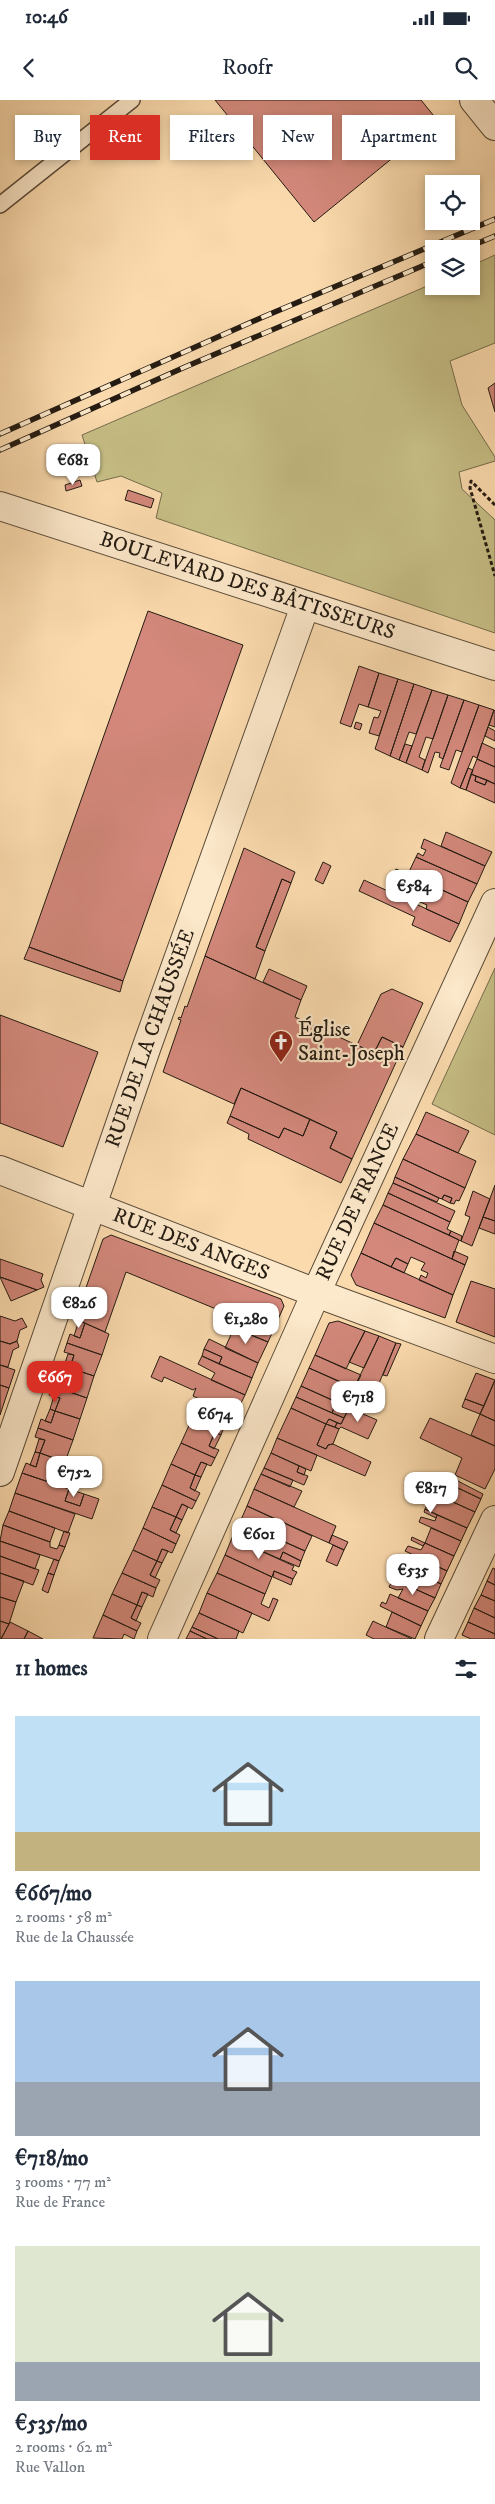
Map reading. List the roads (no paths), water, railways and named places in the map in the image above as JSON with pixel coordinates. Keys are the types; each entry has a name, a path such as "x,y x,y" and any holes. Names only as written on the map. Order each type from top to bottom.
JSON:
{"street":[{"path":"474,100 495,126"},
{"name":"BOULEVARD DES BÂTISSEURS","path":"0,506 495,666"},
{"name":"RUE DE LA CHAUSSÉE","path":"0,1472 92,1205 305,606"},
{"name":"RUE DE FRANCE","path":"162,1639 316,1293 495,903"},
{"name":"RUE DES ANGES","path":"0,1170 316,1293 495,1359"},
{"path":"439,1639 495,1520"}],"lane":[{"path":"0,205 132,100"}],"railway":[{"path":"0,434 263,317 495,219"},
{"path":"480,242 495,236"},
{"path":"0,450 185,367 425,265"}],"place":[{"name":"Église Saint-Joseph","path":"281,1063"}]}
